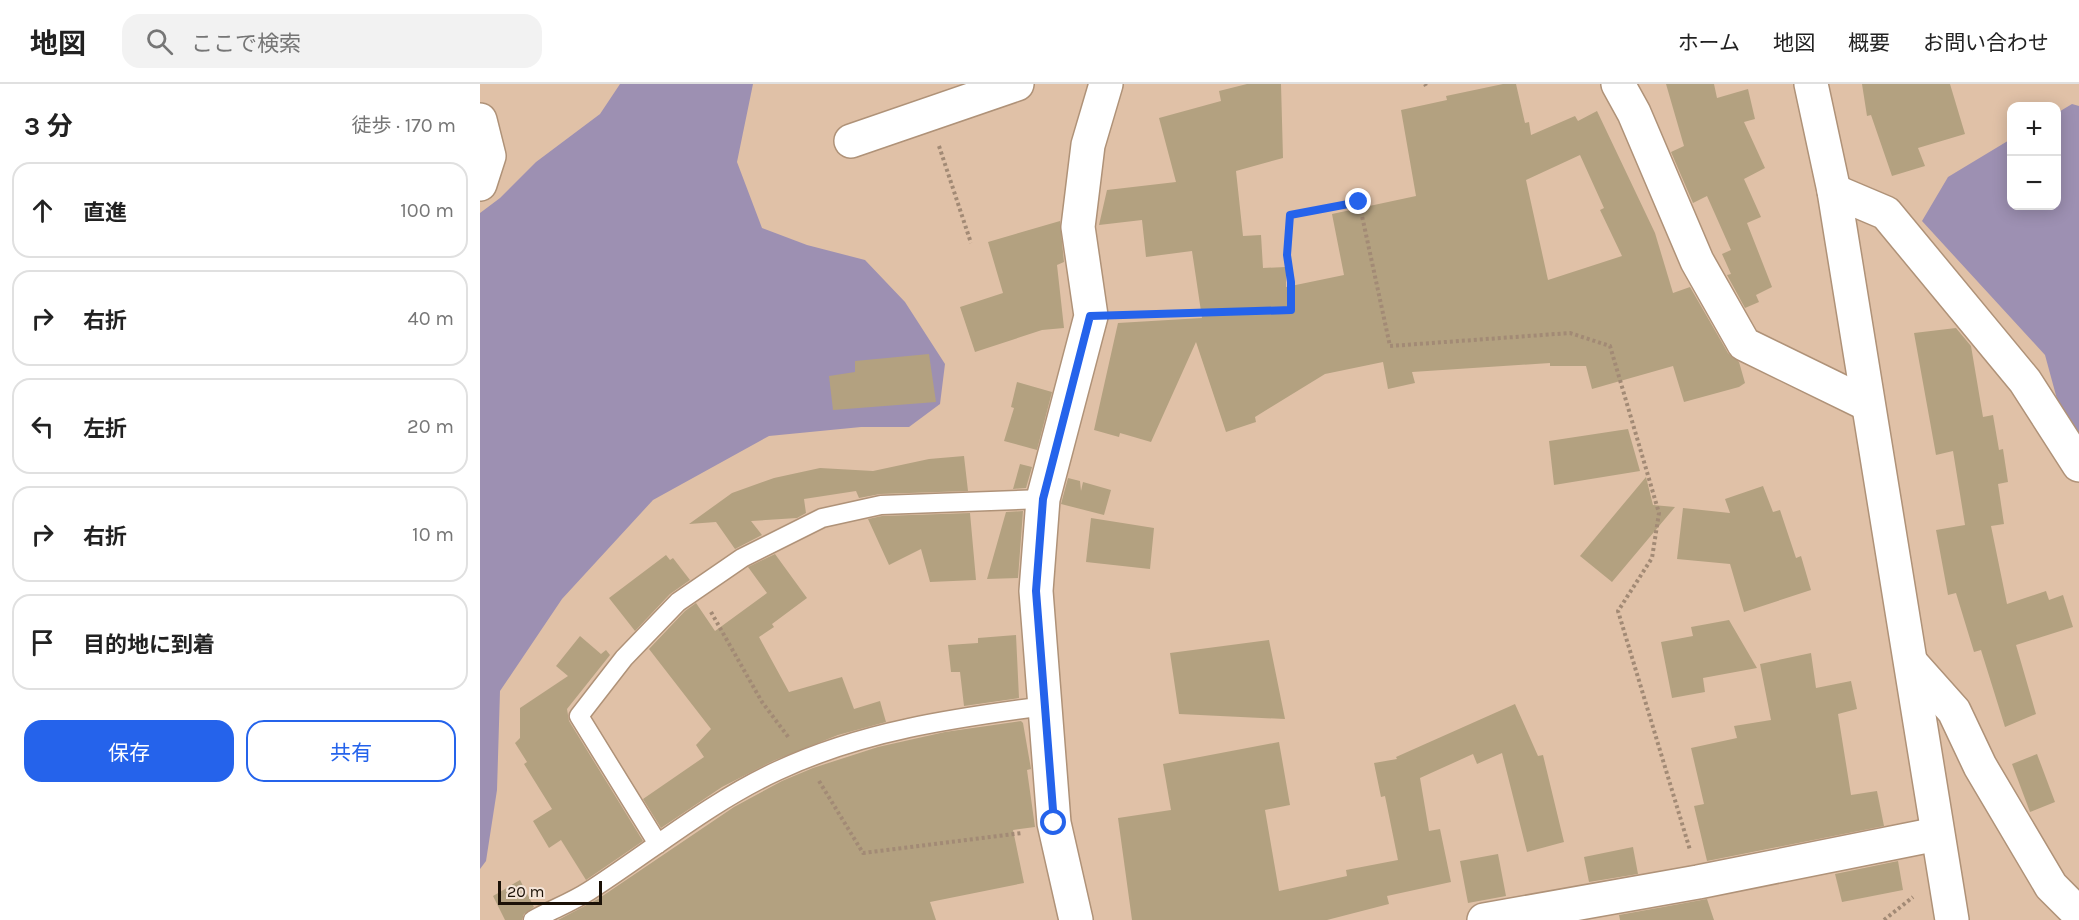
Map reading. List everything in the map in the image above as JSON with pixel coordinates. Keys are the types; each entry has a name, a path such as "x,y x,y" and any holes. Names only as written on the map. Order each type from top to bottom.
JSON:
{"street":[{"path":"1076,920 1054,823 1036,591 1043,499 1090,316 1078,227 1088,145 1106,84"},
{"path":"1618,84 1634,113 1697,261 1744,344 1867,404"},
{"path":"1810,84 1834,191 1952,920"},
{"path":"850,141 928,115 999,87"},
{"path":"480,120 489,156 480,184"},
{"path":"1834,191 1886,213 2025,381 2079,465"},
{"path":"1912,665 1954,711 1980,766 2051,886 2079,914"},
{"path":"1484,920 1698,882 1937,834"}],"lane":[{"path":"658,844 579,716 624,658 678,602 742,558 822,518 881,505 1043,499"},
{"path":"533,920 586,892 709,809 774,772 804,759 937,720 1045,706"}],"path":[{"path":"928,115 971,243"},
{"path":"1090,316 1291,310 1291,282 1287,255 1290,215 1359,202 1390,346 1570,333 1610,346 1659,513 1652,558 1618,611 1664,758 1698,882"}],"shaded area":[{"path":"620,84 753,84 737,162 762,228 807,245 865,260 905,302 945,364 940,404 909,427 861,427 769,436 653,500 562,599 500,691 497,790 486,861 480,869 480,213 500,198 536,162 600,114"},
{"path":"2072,104 2079,106 2079,480 2045,355 1922,221 1948,177 2007,141 2007,210 2061,210 2061,111"}],"building":[{"path":"1247,84 1281,84 1283,158 1236,171 1243,236 1261,235 1263,268 1286,267 1286,287 1344,275 1332,214 1416,196 1401,110 1447,100 1446,96 1503,84 1516,84 1525,123 1529,122 1531,135 1575,116 1578,121 1597,111 1655,233 1673,293 1690,287 1728,353 1739,362 1745,383 1739,387 1684,402 1673,366 1592,389 1586,366 1550,366 1550,363 1412,372 1415,383 1388,389 1383,362 1325,374 1255,417 1256,422 1226,432 1196,342 1151,442 1120,433 1119,437 1094,430 1118,323 1202,318 1192,251 1146,257 1142,220 1099,225 1107,190 1176,182 1159,118 1221,101 1219,91","holes":["1580,155 1604,208 1600,210 1622,256 1548,280 1526,180"]},
{"path":"1666,84 1714,84 1717,98 1748,89 1755,119 1744,122 1765,168 1744,179 1761,217 1747,223 1772,287 1756,295 1759,302 1745,308 1727,275 1731,274 1722,254 1731,250 1707,196 1693,203 1671,152 1684,146"},
{"path":"1862,84 1950,84 1965,134 1918,148 1925,166 1892,176 1871,115 1867,116"},
{"path":"1060,221 1064,262 1057,265 1064,328 1042,330 975,352 960,307 1003,293 988,242"},
{"path":"1956,328 1971,346 1983,417 1993,415 1999,450 2003,449 2008,482 1998,484 2004,524 1991,526 2007,604 2046,591 2049,600 2063,595 2073,627 2016,645 2036,714 2005,727 1981,650 1974,652 1956,593 1948,595 1936,530 1965,525 1953,451 1936,455 1914,333"},
{"path":"929,354 936,402 833,410 829,376 855,372 855,361"},
{"path":"1017,382 1052,392 1037,450 1004,441 1014,408 1011,407"},
{"path":"1628,429 1640,471 1554,485 1549,441"},
{"path":"964,456 968,491 880,494 859,498 856,491 804,499 806,513 797,518 751,521 762,535 735,549 716,522 689,524 732,493 774,478 820,468 873,471 929,459"},
{"path":"1020,464 1032,467 1026,488 1013,489"},
{"path":"1646,477 1653,505 1675,507 1612,582 1580,556"},
{"path":"1068,478 1080,481 1081,491 1083,482 1111,490 1104,515 1061,504"},
{"path":"1763,486 1773,512 1780,510 1796,558 1801,556 1811,590 1744,612 1730,564 1677,559 1683,508 1730,513 1725,499"},
{"path":"1023,511 1018,578 987,579 1006,512"},
{"path":"970,513 976,580 930,582 921,549 889,565 868,519 882,516"},
{"path":"1091,518 1154,528 1150,569 1086,562"},
{"path":"775,554 807,598 772,624 774,627 759,637 789,692 842,677 854,709 880,701 886,722 838,735 773,761 722,787 661,828 643,799 704,757 696,745 711,729 649,649 685,611 696,603 715,631 767,593 748,567"},
{"path":"666,555 670,560 673,558 690,580 670,594 635,631 609,598"},
{"path":"1729,620 1757,668 1703,678 1705,692 1672,698 1661,642 1693,636 1691,627"},
{"path":"1016,635 1019,698 964,706 960,672 951,672 948,645 978,643 978,638"},
{"path":"580,636 601,654 606,650 610,655 567,709 569,721 643,841 586,880 561,840 549,848 533,821 552,809 524,764 527,762 515,743 520,738 520,708 568,676 556,666"},
{"path":"1269,640 1285,719 1179,714 1170,653"},
{"path":"1811,653 1816,688 1851,681 1857,709 1838,714 1851,795 1877,791 1884,826 1707,861 1694,806 1704,804 1691,748 1737,738 1734,726 1771,720 1760,664"},
{"path":"1515,704 1538,756 1543,755 1564,842 1527,852 1502,753 1477,764 1473,754 1420,778 1429,831 1440,829 1451,882 1387,896 1389,904 1327,920 1132,920 1118,818 1171,810 1163,764 1279,742 1290,805 1265,810 1279,891 1347,876 1346,870 1398,860 1385,796 1381,797 1374,763 1397,759 1396,757"},
{"path":"1021,721 1031,769 1027,770 1035,827 1013,830 1024,883 930,902 936,920 558,920 598,899 734,807 782,781 813,768 878,747 945,732"},
{"path":"2037,754 2055,802 2030,812 2012,764"},
{"path":"1633,847 1638,874 1589,882 1584,857"},
{"path":"1498,854 1506,896 1468,903 1460,861"},
{"path":"1898,861 1903,890 1842,902 1835,874"},
{"path":"520,880 534,907 524,914 522,920 505,920 493,896"},
{"path":"1707,899 1714,920 1620,920 1619,915"}],"route":[{"path":"1054,823 1036,591 1043,499 1090,316 1291,310 1291,282 1287,255 1290,215 1359,202"}]}
